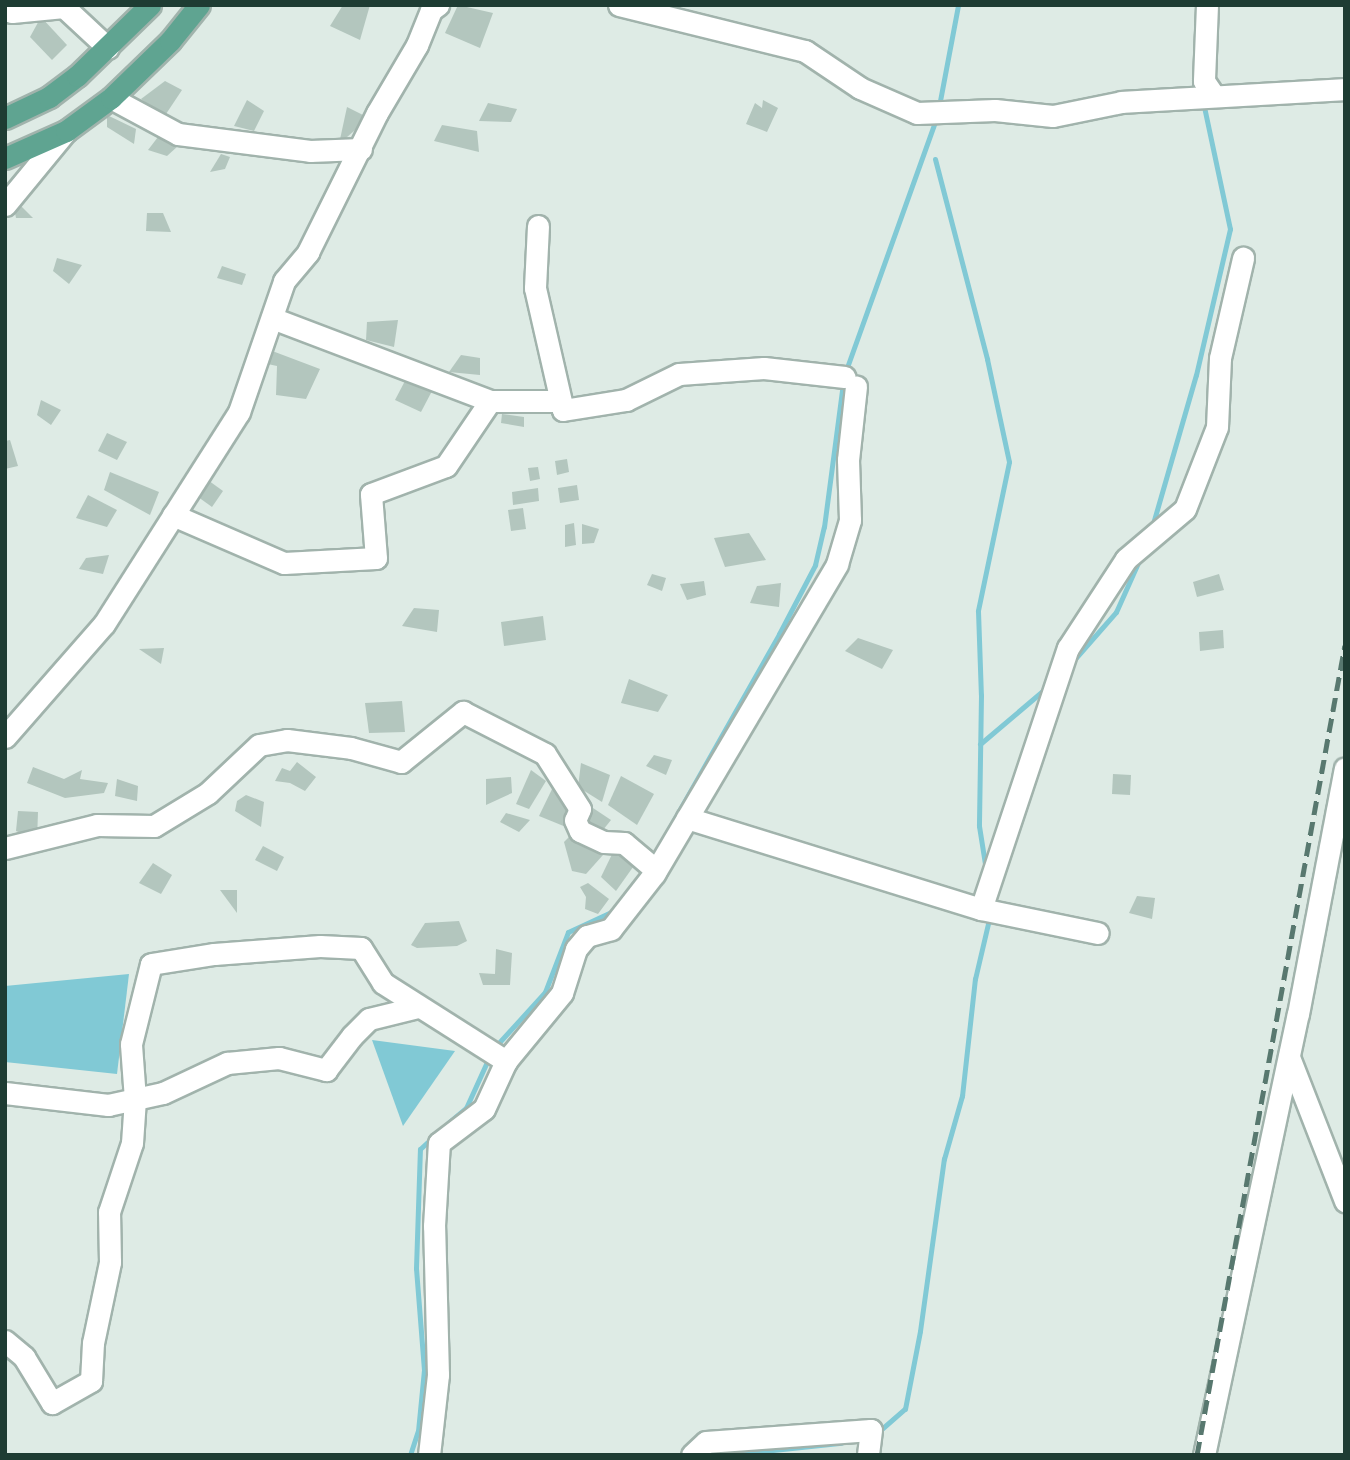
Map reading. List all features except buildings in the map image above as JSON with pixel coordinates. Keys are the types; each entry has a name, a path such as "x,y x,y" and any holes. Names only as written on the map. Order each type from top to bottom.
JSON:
{"main road":[{"path":"5,118 48,97 108,48 150,5"},
{"path":"5,158 66,131 111,98 170,41 199,5"}],"street":[{"path":"5,737 104,624 239,412 284,281 308,252 377,113 417,45 431,10 438,5"},
{"path":"619,5 805,51 860,88 917,113 949,114 995,110 1054,116 1122,102 1345,89"},
{"path":"1207,5 1204,81 1214,96"},
{"path":"5,29 14,21 64,7"},
{"path":"5,10 12,12 64,7 108,48"},
{"path":"111,98 178,134 310,150 361,149"},
{"path":"5,205 50,154 66,131"},
{"path":"429,1455 438,1375 434,1226 439,1143 484,1109 506,1061 562,993 576,948 587,936 611,929 656,870 837,564 850,520 850,382 764,369 679,374 626,400 562,410 536,288 538,226"},
{"path":"981,909 1068,648 1126,559 1185,509 1217,427 1220,358 1243,258"},
{"path":"272,318 490,401 559,401"},
{"path":"173,515 284,563 376,558 371,494 446,466 490,401"},
{"path":"5,849 97,825 153,826 208,793 259,745 287,740 351,748 401,762 463,712 545,754 580,809 575,820 580,831 604,842 624,843 656,870"},
{"path":"1204,1455 1289,1057 1345,768"},
{"path":"687,818 981,909 1098,933"},
{"path":"5,1341 24,1357 52,1403 91,1381 93,1343 110,1262 109,1212 132,1143 135,1099 131,1044 151,964 214,954 320,946 361,948 383,983 506,1061"},
{"path":"5,1093 107,1105 163,1093 227,1063 279,1058 326,1070 352,1036 369,1020 418,1007"},
{"path":"1289,1057 1345,1201"},
{"path":"692,1455 706,1442 869,1444"}],"water":[{"path":"129,974 117,1074 5,1062 5,986"},
{"path":"372,1040 455,1051 403,1126"}],"waterway":[{"path":"939,106 958,5"},
{"path":"1152,527 1196,375 1230,229 1203,102"},
{"path":"845,373 936,119"},
{"path":"935,159 987,359 1009,462 978,611 981,695 979,826 986,870"},
{"path":"658,848 815,565 824,527 843,383"},
{"path":"1073,661 1116,612 1141,556"},
{"path":"980,744 1046,688"},
{"path":"495,1047 545,992 568,932 611,912"},
{"path":"877,1433 905,1409 920,1331 944,1159 962,1096 975,979 990,915"},
{"path":"448,1123 466,1108 490,1055"},
{"path":"410,1455 418,1431 424,1370 416,1268 420,1149 433,1137"},
{"path":"724,1455 841,1443"}],"railway":[{"path":"1197,1455 1345,645"}]}
